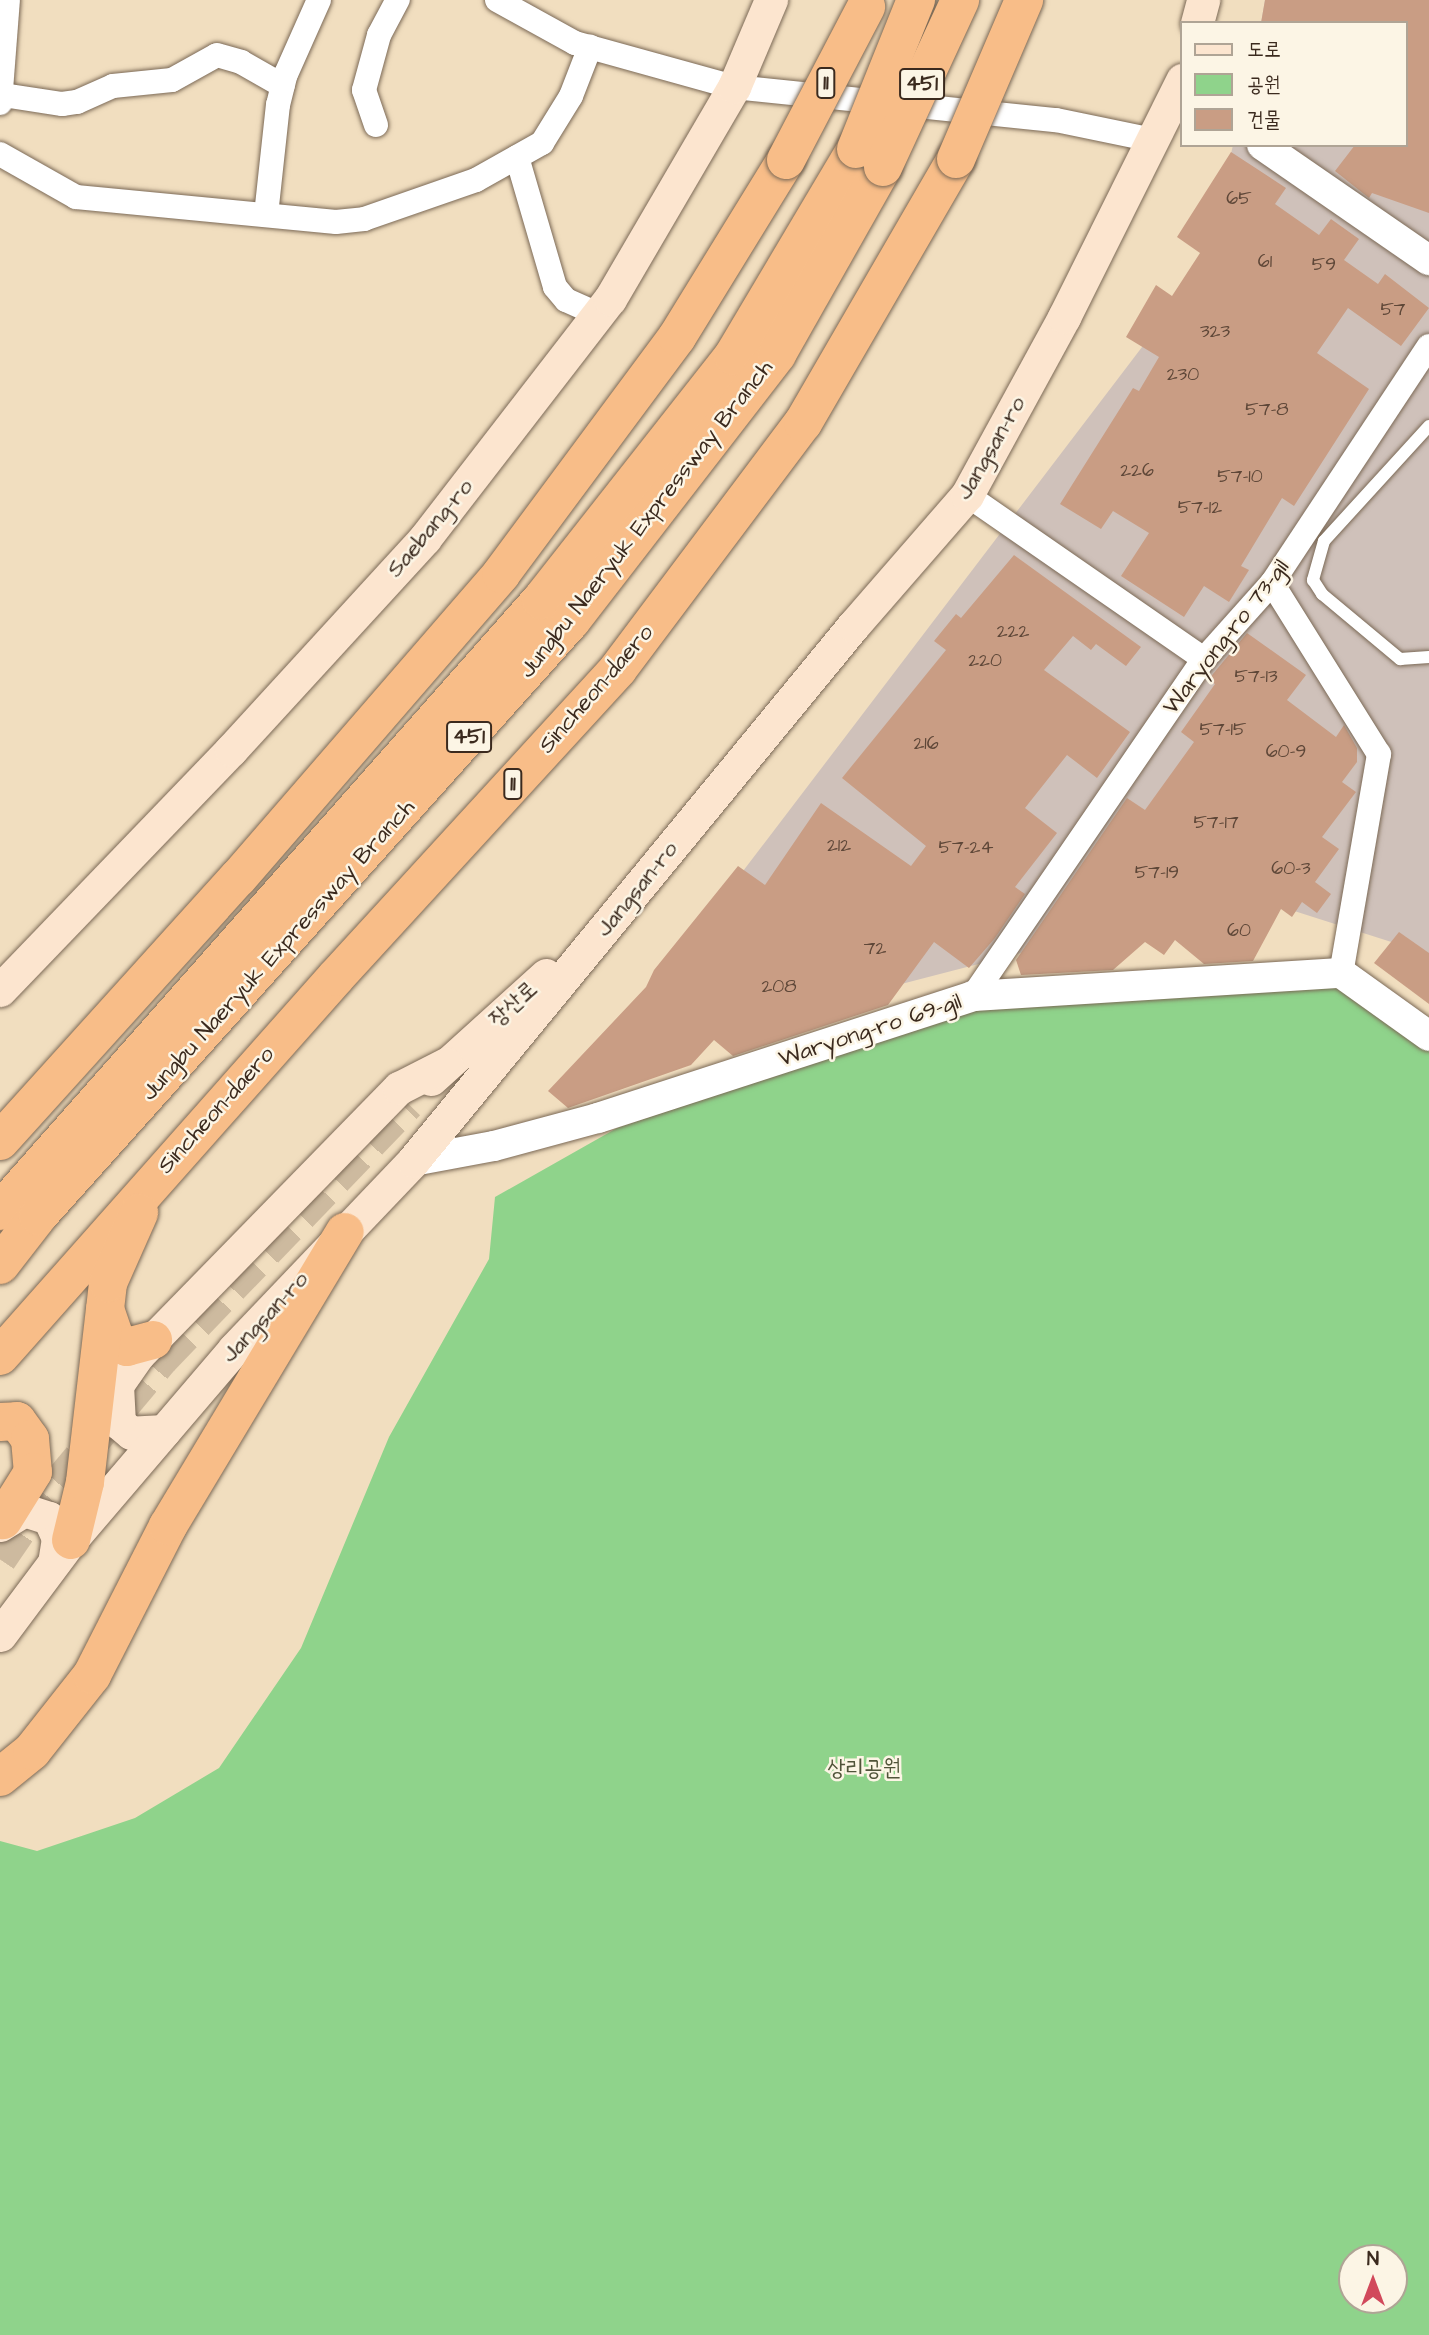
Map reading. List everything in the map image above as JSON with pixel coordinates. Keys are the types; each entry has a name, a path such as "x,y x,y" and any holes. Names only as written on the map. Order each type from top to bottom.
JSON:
{"highway":[{"name":"Jungbu Naeryuk Expressway Branch","path":"0,1265 38,1216 572,621 777,354 869,158 916,0"},
{"name":"Jungbu Naeryuk Expressway Branch","path":"0,1211 541,600 733,356 869,158 960,0"},
{"name":"Sincheon-daero","path":"0,1356 158,1176 618,670 803,423 956,159 1024,0"},
{"name":"11","path":"0,1141 238,878 501,574 677,337 786,160 868,4"},
{"path":"62,1551 85,1482 108,1283 158,1176"},
{"path":"0,1777 32,1751 92,1675 168,1526 345,1232"},
{"path":"105,1309 115,1338 127,1347 153,1340"},
{"path":"0,1422 17,1422 30,1439 33,1472 1,1523"}],"main road":[{"name":"Saebang-ro","path":"0,990 231,750 425,538 598,314 734,87 771,0"},
{"path":"1198,21 1203,0"},
{"name":"Jangsan-ro","path":"0,1635 62,1551 164,1431 413,1161 853,626 967,495 1180,90"},
{"name":"장산로","path":"408,1103 446,1064 622,908"},
{"path":"164,1431 131,1433 119,1423 117,1385 153,1340 399,1088 446,1064"},
{"path":"1,1523 24,1510 49,1518 62,1551"}],"street":[{"path":"8,0 1,99 62,104 77,102 113,86 172,80 217,55 241,62 283,86"},
{"path":"267,215 283,86 320,0"},
{"path":"376,125 364,90 379,35 398,0"},
{"path":"497,0 575,43 734,87 1056,120 1153,140"},
{"path":"0,154 76,197 336,222 364,219 476,180 542,143 571,96 590,47"},
{"path":"1265,147 1429,260"},
{"path":"517,157 555,287 566,300 598,314"},
{"name":"Waryong-ro 73-gil","path":"973,996 1204,659 1272,583 1429,346"},
{"path":"967,495 1204,659"},
{"path":"1272,583 1379,754 1340,973 1429,1036"},
{"name":"Waryong-ro 69-gil","path":"413,1161 495,1146 598,1118 973,996 1340,973"}],"lane":[{"path":"1429,426 1324,541 1313,580 1322,594 1400,659 1429,657"}],"shaded area":[{"path":"1265,0 1429,0 1429,954 1244,895 597,1063 1206,263 1233,147 1408,147 1408,21 1261,21"}],"green space":[{"name":"상리공원","path":"1342,986 1429,1050 1429,2335 0,2335 0,1841 37,1851 135,1818 219,1768 301,1648 389,1437 489,1259 495,1197 617,1128 972,1008"}],"building":[{"path":"1265,0 1429,0 1429,213 1372,193 1369,198 1335,171 1353,147 1408,147 1408,21 1261,21"},
{"path":"1231,152 1286,188 1275,204 1319,235 1331,219 1359,239 1344,260 1378,284 1385,274 1429,308 1401,346 1348,308 1317,353 1369,389 1294,506 1282,498 1241,566 1249,570 1229,602 1204,586 1184,617 1121,576 1149,533 1113,511 1101,529 1060,504 1133,388 1139,391 1159,357 1126,337 1156,285 1172,296 1200,253 1177,237"},
{"path":"1014,555 1141,647 1126,666 1096,644 1091,650 1073,636 1044,670 1130,732 1097,778 1067,755 1025,808 1057,833 1015,887 1025,894 995,938 969,968 934,942 888,1005 733,1056 714,1040 691,1065 568,1108 548,1091 646,987 654,970 738,866 765,885 821,803 911,866 926,846 842,778 946,650 934,641 956,614 961,618"},
{"path":"1247,633 1306,675 1287,700 1336,737 1344,725 1357,748 1357,762 1342,782 1356,792 1322,837 1339,849 1315,882 1331,894 1317,913 1302,902 1292,917 1281,909 1253,961 1204,964 1175,940 1164,955 1145,942 1113,970 1021,975 1016,960 1127,798 1145,810 1194,742 1181,732 1215,684 1208,680"},
{"path":"1399,932 1429,953 1429,1004 1374,963"}],"tunnel":[{"path":"0,1559 26,1521 162,1359 408,1103"}]}
